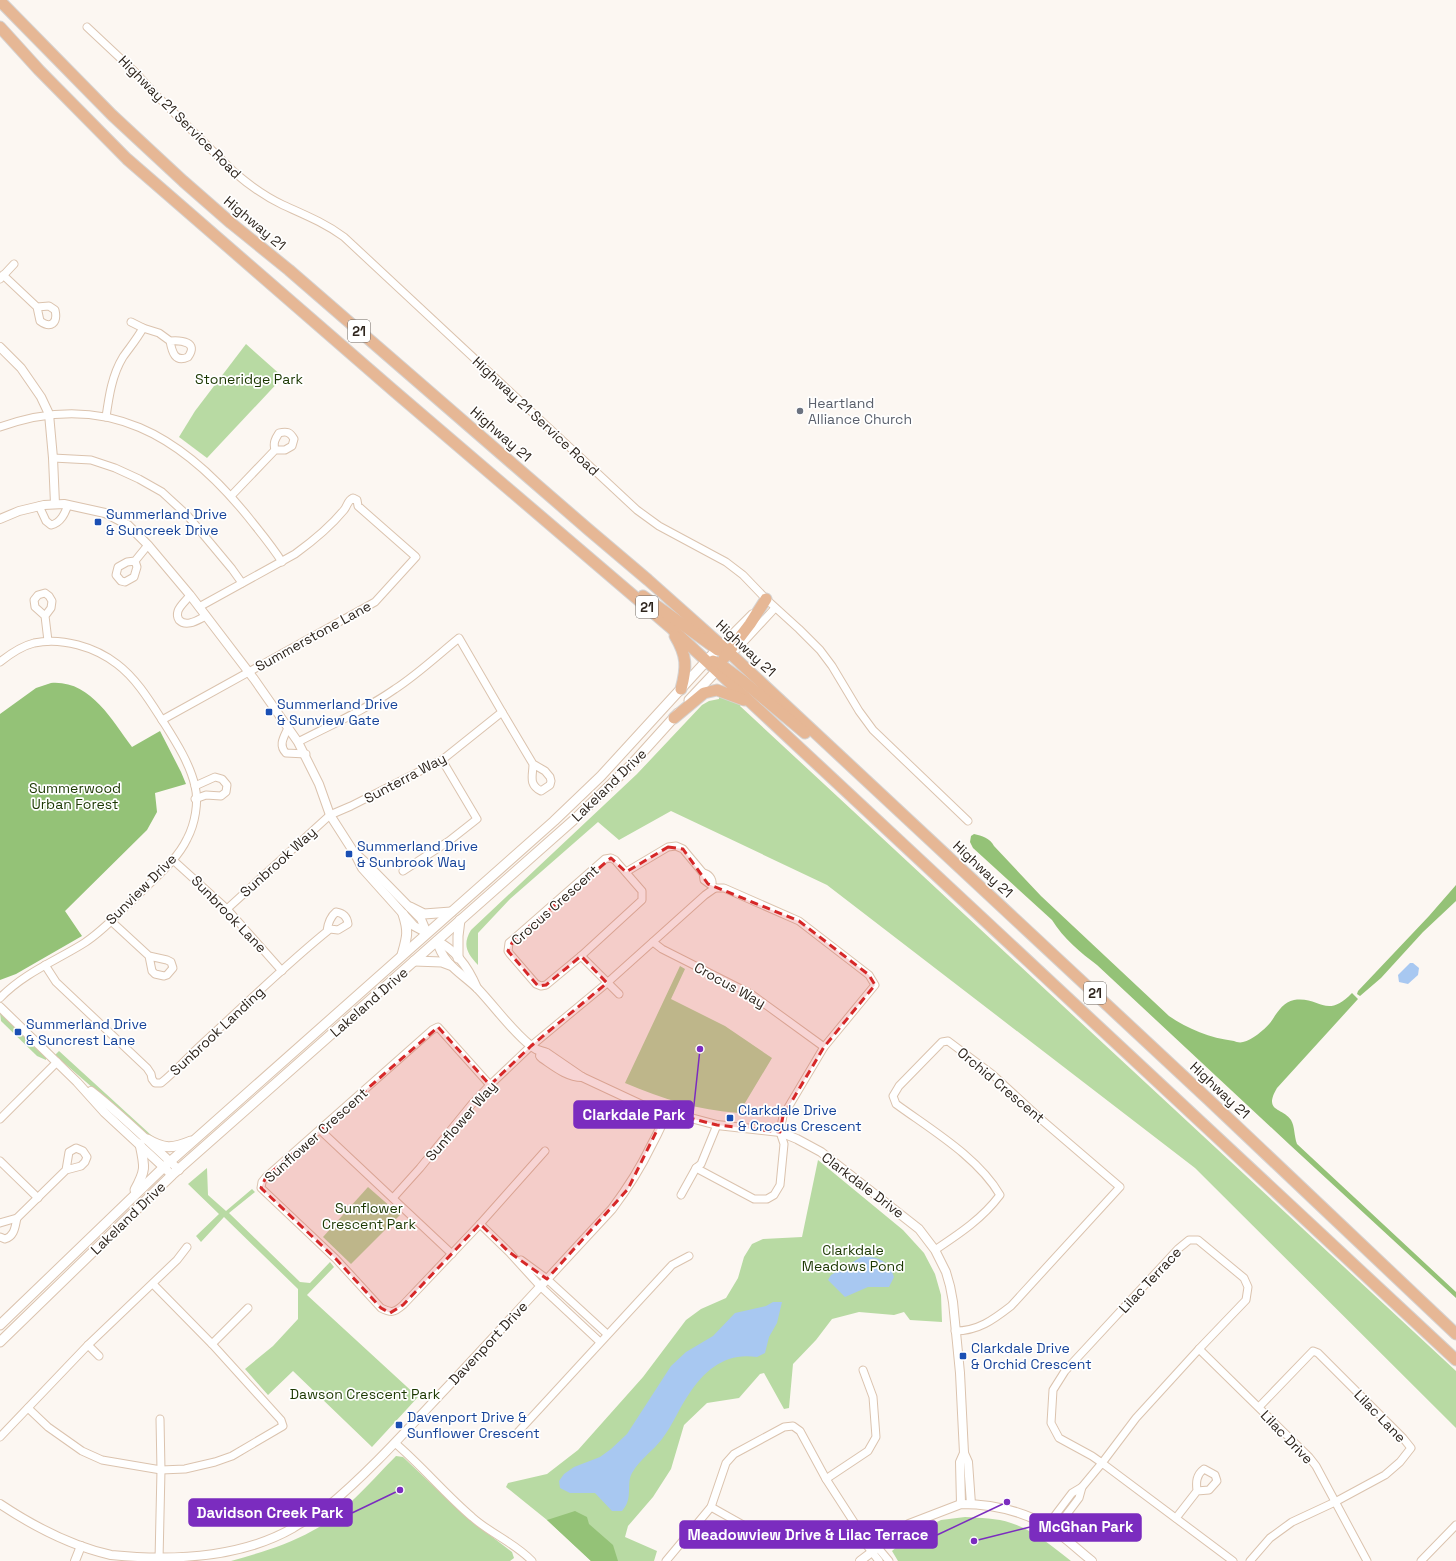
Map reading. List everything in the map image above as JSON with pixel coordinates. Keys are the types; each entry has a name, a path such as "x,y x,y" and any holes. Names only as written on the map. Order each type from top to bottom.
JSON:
{"main road":[{"name":"Highway 21","path":"0,1 112,115 183,181 231,223 289,270 648,580 723,657 835,752 1197,1089 1456,1334"},
{"name":"Highway 21","path":"0,28 99,132 155,184 670,627 707,661 723,657"},
{"path":"623,587 635,590 723,657 750,624 766,599"},
{"path":"670,627 682,647 685,656 686,671 681,689"},
{"name":"Highway 21","path":"723,657 752,703 1456,1360"},
{"name":"Lakeland Drive","path":"0,1325 167,1164 575,801 601,776 707,661 723,657"},
{"name":"Lakeland Drive","path":"0,1342 175,1172 608,788 674,718 723,657"},
{"path":"674,718 704,693 716,690 724,691 752,703"},
{"path":"402,955 407,938 408,927 406,910 424,914 451,912"},
{"path":"402,955 422,944 437,941 451,912"},
{"path":"450,965 442,962 414,961 427,933 441,932 460,920"},
{"path":"458,958 460,920"},
{"path":"132,1197 144,1170 143,1142 164,1147 178,1145 196,1138"}],"street":[{"name":"Highway 21 Service Road","path":"87,27 135,72 154,94 245,182 283,205 321,222 344,237 637,510 660,526 710,552 735,569 775,608 800,629 820,650 873,730 968,821"},
{"path":"14,264 2,277 37,307"},
{"path":"131,322 159,333 170,341"},
{"path":"106,417 111,386 116,371 143,328"},
{"path":"0,347 21,368 41,398 49,414 55,504"},
{"path":"0,427 49,414 72,413 106,417 147,431 166,440 200,465 231,496 282,562"},
{"path":"231,496 275,450"},
{"path":"53,458 91,460 115,468 140,479 162,492 187,516 232,568 242,583"},
{"name":"Summerstone Lane","path":"199,606 282,562 310,544 345,508 349,500 353,498 357,500 358,506 416,557 375,602 248,672"},
{"path":"0,519 19,511 55,504 68,505 105,513 128,525 148,545 199,606 298,742 306,754 330,815 355,854 362,868 406,910 414,926 427,933"},
{"path":"39,506 46,521 51,525 57,524 61,520 68,505"},
{"path":"135,561 148,545"},
{"path":"190,595 178,611 177,614 179,619 184,623 190,623 206,616"},
{"path":"723,657 775,608"},
{"path":"45,616 48,641"},
{"path":"298,742 348,717 394,690 459,638 533,764"},
{"name":"Sunview Drive","path":"0,662 14,652 33,643 53,641 76,644 95,651 117,664 132,678 162,720 185,762 195,786 196,807 192,827 184,846 173,860 111,921 82,944 45,965 11,987 0,998"},
{"path":"162,720 248,672"},
{"name":"Sunterra Way","path":"330,815 442,760 502,712"},
{"path":"288,728 282,744 282,749 286,753 306,754"},
{"path":"403,871 449,841 477,819 442,760"},
{"path":"195,786 216,777 222,779 227,785 226,792 221,796 206,795 195,799"},
{"name":"Sunbrook Way","path":"227,909 330,815"},
{"path":"626,872 668,847 676,846 683,849 703,873 704,880 713,886 724,888 799,921 868,975 875,985 824,1047 783,1116 780,1132 784,1144 780,1184 774,1195 762,1200 748,1197 696,1168"},
{"name":"Crocus Crescent","path":"610,858 615,860 626,872 642,891 642,900 581,956 546,985 538,986 508,951 508,947 514,939 605,859 610,858"},
{"name":"Sunbrook Lane","path":"173,860 227,909 282,971"},
{"path":"531,1046 607,983 705,895 713,886"},
{"path":"111,921 149,956"},
{"name":"Sunbrook Landing","path":"45,965 56,982 147,1068 155,1082 161,1083 282,971 328,931"},
{"name":"Clarkdale Drive","path":"437,941 444,945 470,970 477,988"},
{"name":"Clarkdale Drive","path":"437,941 439,949 450,965 463,978 477,988 519,1035 531,1046 541,1052 547,1052 582,1077 642,1105 666,1112 717,1125 780,1132 797,1139 821,1152 919,1229 935,1250 946,1272 954,1302 955,1332 960,1373 964,1453 968,1462 971,1504"},
{"name":"Crocus Way","path":"653,942 751,994 824,1047"},
{"path":"581,956 619,994"},
{"path":"0,1007 77,1082 104,1112 143,1142 175,1172"},
{"name":"Sunflower Crescent","path":"490,1085 438,1027 432,1030 266,1177 262,1182 261,1188 341,1263 381,1308 390,1313 395,1312 452,1254 545,1151"},
{"name":"Orchid Crescent","path":"935,1250 972,1224 990,1208 1000,1195 989,1180 963,1154 896,1104 893,1096 899,1086 942,1042 948,1041 992,1074 1043,1121 1120,1187 1010,1306 993,1320 976,1328 955,1332"},
{"name":"Sunflower Way","path":"393,1198 420,1168 472,1104 531,1046"},
{"path":"0,1119 57,1062"},
{"name":"Davenport Drive","path":"0,1504 33,1525 81,1546 110,1555 132,1558 190,1560 237,1552 277,1537 324,1509 395,1443 612,1209 628,1189 640,1168 658,1133 666,1112"},
{"path":"681,1194 696,1168 701,1164 717,1125"},
{"path":"320,1130 452,1254"},
{"path":"0,1161 38,1198"},
{"path":"0,1223 17,1218 66,1170"},
{"path":"0,1237 5,1240 13,1234 17,1218"},
{"path":"480,1224 510,1252 540,1286 600,1342"},
{"name":"Lilac Terrace","path":"1051,1528 1079,1498 1082,1487 1102,1463 1136,1418 1246,1300 1248,1287 1244,1278 1198,1240 1188,1240 1178,1249 1066,1371 1053,1390 1051,1423 1059,1438 1102,1463"},
{"path":"0,1437 88,1346 177,1260 187,1247"},
{"path":"510,1252 547,1279 607,1334"},
{"path":"518,1432 672,1265 690,1256"},
{"path":"28,1408 48,1427 82,1450 102,1460 162,1470 185,1469 215,1462 246,1449 283,1426 281,1420 212,1344 153,1284"},
{"path":"212,1344 248,1308"},
{"path":"88,1346 99,1356"},
{"name":"Lilac Drive","path":"1199,1349 1309,1457 1316,1466 1367,1561"},
{"name":"Lilac Lane","path":"1250,1561 1270,1538 1282,1529 1292,1522 1336,1502 1385,1474 1400,1462 1411,1448 1318,1353 1313,1351 1259,1407"},
{"path":"826,1479 868,1450 876,1437 873,1397 863,1370"},
{"path":"159,1560 162,1470 160,1419"},
{"path":"666,1561 711,1507 726,1463 734,1454 784,1427 793,1426 800,1431 826,1479 857,1527 863,1530 879,1561"},
{"path":"395,1443 425,1470 472,1517 517,1548 532,1561"},
{"name":"Clarkdale Drive","path":"961,1504 960,1462 964,1453"},
{"path":"1102,1463 1233,1561"},
{"path":"1176,1518 1197,1491"},
{"path":"860,1561 909,1524 961,1504 971,1504 1009,1509 1051,1528 1092,1561"},
{"path":"711,1507 752,1530"},
{"path":"1421,1561 1456,1525"},
{"path":"75,1561 81,1546"},
{"path":"874,1549 889,1561"}],"highlighted area":[{"path":"668,847 683,849 708,884 799,921 869,975 875,985 824,1047 783,1116 780,1132 717,1125 666,1112 628,1189 547,1279 509,1252 480,1224 403,1305 390,1313 381,1308 336,1259 261,1188 266,1177 438,1027 490,1085 531,1046 607,983 581,956 546,985 538,986 508,951 514,939 611,858 626,872"}],"green space":[{"name":"Stoneridge Park","path":"246,344 283,377 207,458 179,437 195,411"},
{"name":"Summerwood Urban Forest","path":"51,683 65,684 77,688 88,695 98,703 132,747 160,731 186,784 155,793 157,812 147,830 65,911 82,936 16,974 0,980 0,714 36,688"},
{"path":"719,695 742,703 740,706 1456,1371 1456,1428 1195,1168 827,885 671,811 619,840 598,822 510,899 478,933 478,965 471,957 466,945 468,935 471,930 637,774 702,705 709,701 719,699"},
{"path":"974,834 988,839 1041,896 1169,1016 1200,1032 1216,1038 1243,1042 1261,1032 1283,1006 1290,1001 1303,1000 1329,1006 1336,1005 1352,993 1358,999 1277,1088 1273,1096 1273,1105 1291,1120 1297,1144 1456,1292 1456,1298 1097,965 1073,945 1061,933 1052,920 973,848 970,842 971,836"},
{"path":"1456,885 1456,901 1423,932 1381,978 1360,996 1357,994 1358,991 1429,916"},
{"path":"680,966 685,969 671,999 725,1026 772,1058 739,1113 724,1112 680,1103 625,1083"},
{"path":"0,1013 46,1057 46,1060 37,1056 1,1021"},
{"path":"59,1051 151,1135 158,1140 168,1142 155,1142 55,1055"},
{"name":"Clarkdale Meadows Pond","path":"818,1160 903,1230 924,1253 935,1274 941,1295 942,1322 910,1320 904,1312 894,1315 859,1312 832,1319 816,1340 793,1364 789,1408 784,1409 764,1373 760,1374 739,1398 707,1403 684,1425 671,1469 653,1497 628,1526 625,1537 657,1551 654,1561 591,1561 547,1520 506,1487 508,1483 547,1474 578,1450 643,1377 686,1320 701,1309 726,1298 738,1278 744,1257 752,1244 763,1239 802,1237"},
{"name":"Dawson Crescent Park","path":"207,1168 208,1195 226,1211 252,1189 255,1192 229,1213 300,1282 310,1283 330,1262 334,1267 307,1295 418,1397 372,1447 293,1371 268,1395 245,1369 273,1346 298,1319 298,1289 224,1217 201,1242 196,1236 219,1214 188,1184"},
{"name":"Sunflower Crescent Park","path":"368,1187 400,1215 351,1264 323,1237"},
{"path":"396,1456 403,1457 465,1516 512,1552 514,1558 510,1561 231,1561 283,1545 323,1524 356,1497"},
{"path":"575,1511 587,1517 589,1524 613,1545 618,1561 591,1561 547,1520"},
{"path":"965,1517 1000,1520 1019,1526 1043,1539 1071,1561 898,1561 892,1551 910,1535 941,1520"}],"water":[{"path":"1410,963 1413,963 1419,968 1418,975 1408,984 1399,982 1398,975"},
{"path":"863,1256 879,1259 886,1263 892,1271 894,1277 889,1287 868,1287 845,1297 828,1280 831,1275"},
{"path":"773,1302 782,1302 777,1323 769,1337 765,1353 757,1357 736,1357 727,1360 718,1364 702,1377 685,1399 662,1439 639,1463 632,1473 629,1496 622,1511 612,1511 595,1493 570,1493 560,1488 559,1481 564,1474 574,1467 600,1457 627,1434 671,1366 686,1352 713,1336 735,1313 766,1306"}],"place":[{"name":"Heartland Alliance Church","path":"800,411"},
{"name":"Summerland Drive & Suncreek Drive","path":"98,522"},
{"name":"Summerland Drive & Sunview Gate","path":"269,712"},
{"name":"Summerland Drive & Sunbrook Way","path":"349,854"},
{"name":"Summerland Drive & Suncrest Lane","path":"18,1032"},
{"name":"Clarkdale Park","path":"700,1049"},
{"name":"Clarkdale Drive & Crocus Crescent","path":"730,1118"},
{"name":"Clarkdale Drive & Orchid Crescent","path":"963,1356"},
{"name":"Davenport Drive & Sunflower Crescent","path":"399,1425"},
{"name":"Davidson Creek Park","path":"400,1490"},
{"name":"Meadowview Drive & Lilac Terrace","path":"1007,1502"},
{"name":"McGhan Park","path":"974,1541"}]}
